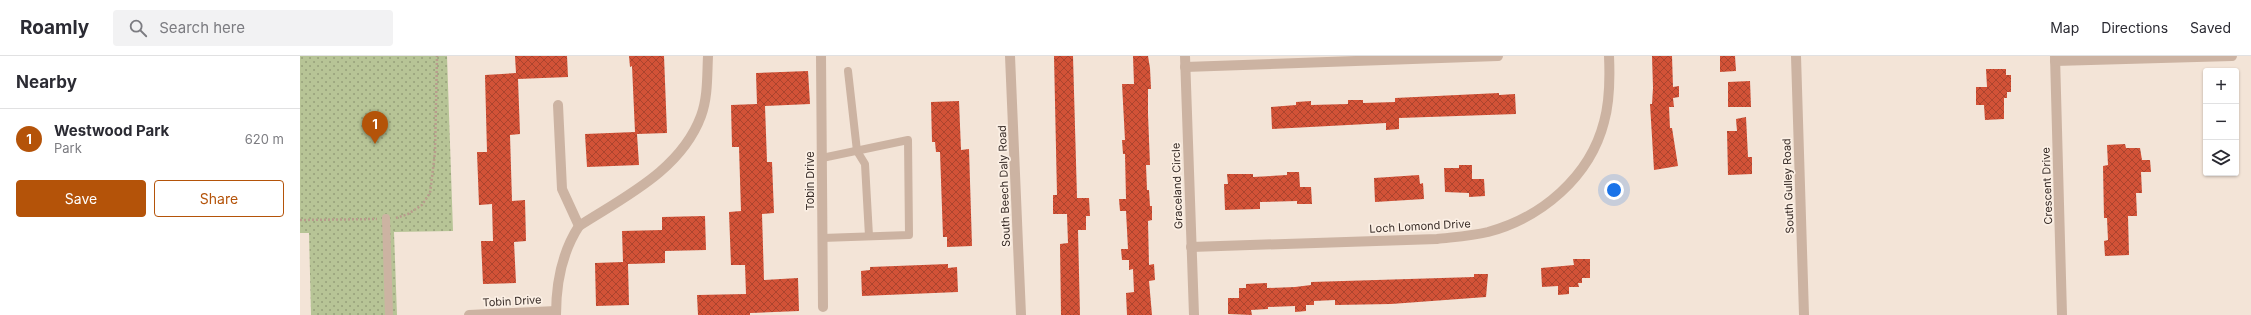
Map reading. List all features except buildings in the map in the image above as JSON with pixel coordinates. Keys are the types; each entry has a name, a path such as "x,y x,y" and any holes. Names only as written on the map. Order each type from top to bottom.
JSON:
{"street":[{"name":"Tobin Drive","path":"470,315 556,313 562,258 570,240 579,226 663,170 679,154 691,138 701,115 706,94 708,56"},
{"name":"Tobin Drive","path":"821,56 823,307"},
{"name":"South Beech Daly Road","path":"1010,56 1021,315"},
{"name":"Graceland Circle","path":"1185,56 1194,315"},
{"path":"1185,67 1498,56"},
{"name":"Loch Lomond Drive","path":"1191,247 1470,236 1503,227 1547,204 1563,190 1584,167 1604,123 1609,92 1609,56"},
{"name":"South Gulley Road","path":"1796,56 1804,315"},
{"path":"2055,59 2232,56"},
{"name":"Crescent Drive","path":"2055,59 2062,315"},
{"path":"558,105 562,189 579,226"}],"lane":[{"path":"848,71 857,151 865,164 869,236"},
{"path":"822,158 908,140 909,235 822,238"},
{"path":"386,218 389,315"}],"path":[{"path":"300,220 386,218 408,214 422,205 430,193 433,179 437,56"}],"green space":[{"path":"300,56 447,56 453,231 394,232 397,315 311,315 309,233 300,233"}],"place":[{"name":"Westwood Park","path":"375,144"}]}
